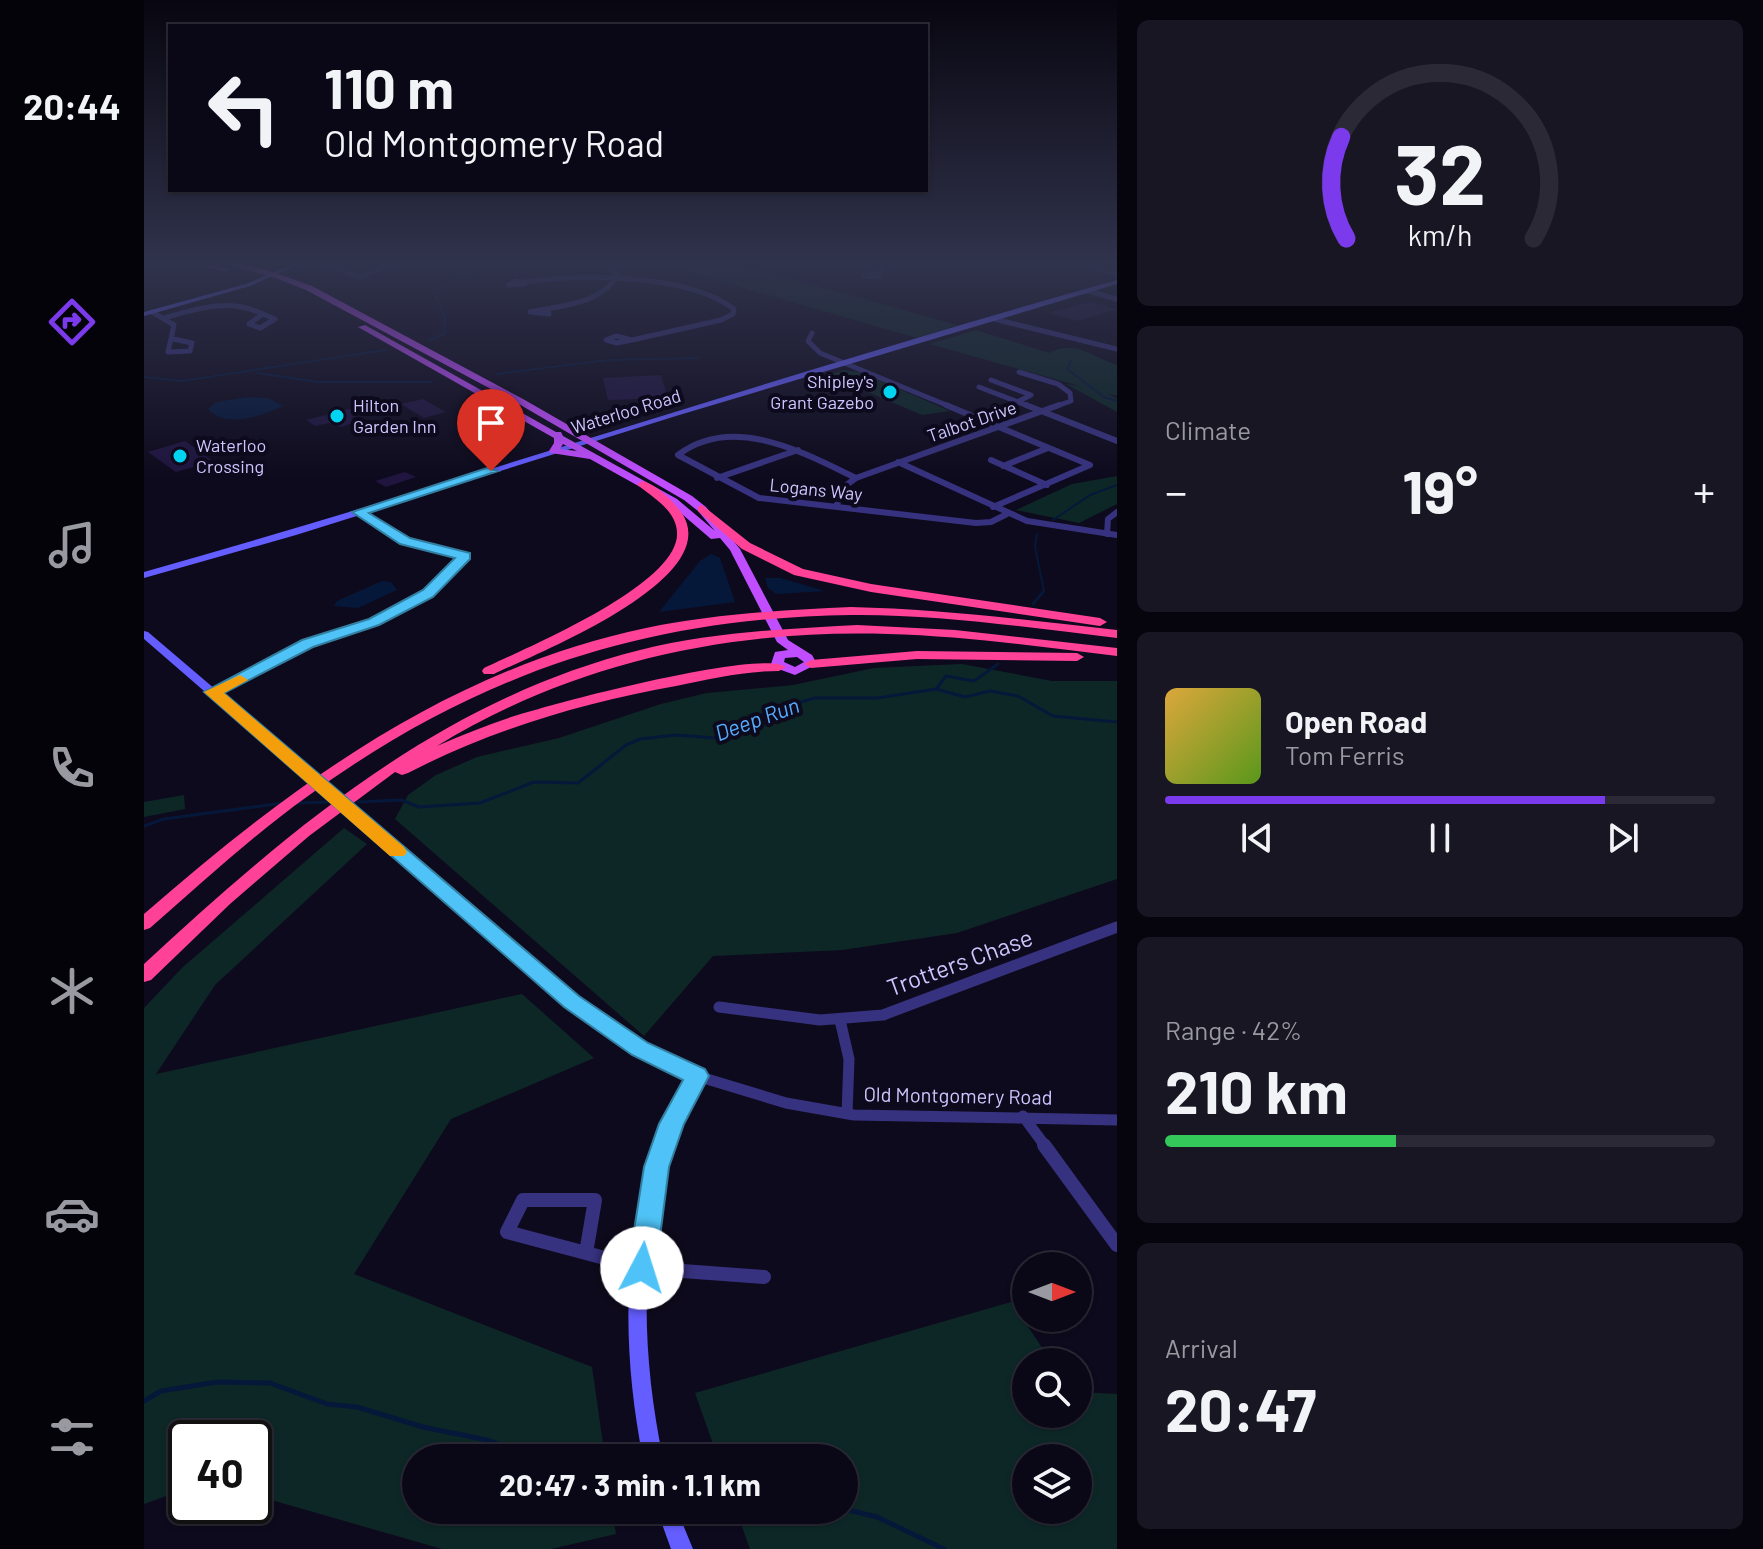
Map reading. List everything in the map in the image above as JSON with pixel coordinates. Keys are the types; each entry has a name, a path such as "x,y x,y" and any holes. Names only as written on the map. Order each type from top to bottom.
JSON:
{"highway":[{"path":"144,924 274,815 448,692 635,596 665,574 680,555 684,533 676,512 643,484"},
{"path":"702,509 760,555 820,578 1117,624"},
{"path":"365,749 456,696 530,665 643,633 749,616 787,613 938,614 1117,634"},
{"path":"144,975 207,915 328,812 447,730 550,681 655,650 796,631 938,632 1117,652"},
{"path":"378,779 457,742 542,712 786,654"},
{"path":"811,664 873,657 969,654 1117,660"}],"main road":[{"path":"375,334 577,444 693,516 746,574"},
{"path":"395,334 590,440 702,509 735,549 746,574 786,654 795,671 811,664 808,658 786,654"},
{"name":"Waterloo Road","path":"144,575 942,334"},
{"path":"558,434 559,443 554,451 601,459"},
{"name":"Old Montgomery Road","path":"144,634 572,1001 640,1049 697,1076"},
{"path":"651,1444 642,1394 642,1268 655,1172 672,1124 697,1076"},
{"path":"672,1524 682,1549"}],"street":[{"path":"173,334 168,352 190,351 192,343 173,339"},
{"path":"632,340 657,334"},
{"path":"811,334 808,338 812,347 845,363 1090,465 993,507"},
{"path":"1057,334 1117,349"},
{"name":"Talbot Drive","path":"856,478 1071,401 1072,396 1058,384 1019,372"},
{"path":"991,380 1031,395 1017,402"},
{"path":"979,387 1117,441"},
{"name":"Logans Way","path":"856,478 766,437 745,435 721,438 679,453 682,461 759,498 976,523 991,522 1007,514"},
{"path":"1003,466 1048,448"},
{"path":"717,478 798,450"},
{"path":"991,460 1047,485"},
{"path":"898,462 1007,514 1060,528 1117,535"},
{"path":"836,507 845,486 856,478"},
{"path":"213,692 307,644 374,622 415,602 439,585 465,556 405,541 358,512"},
{"path":"1107,534 1108,519 1117,512"},
{"name":"Trotters Chase","path":"719,1007 840,1020 902,1010 1117,927"},
{"path":"840,1020 849,1059 847,1114"},
{"name":"Old Montgomery Road","path":"697,1076 747,1094 847,1114 1117,1120"},
{"path":"1023,1116 1117,1245"},
{"path":"586,1254 595,1200 523,1200 507,1232 586,1254 642,1268 764,1277"}],"green space":[{"path":"904,334 928,334 917,338"},
{"path":"962,334 990,334 1049,353 1068,348 1084,351 1117,365 1117,396 1107,394 1117,398 1117,412 1066,384 1080,386 929,344"},
{"path":"844,370 860,372 950,411 922,415 828,375"},
{"path":"1117,476 1117,504 1079,523 1016,510 1072,484"},
{"path":"962,664 1052,681 1117,681 1117,879 957,933 842,950 713,956 644,1036 395,819 408,795 436,775 477,757 559,738 661,704 707,693 793,685 874,668"},
{"path":"184,795 185,809 144,817 144,802"},
{"path":"344,828 367,844 215,985 156,1074 522,994 594,1058 451,1119 354,1274 592,1367 603,1444 402,1444 402,1524 614,1524 616,1534 551,1549 442,1549 272,1500 272,1420 168,1420 168,1495 144,1504 144,1008 183,967"},
{"path":"1011,1302 1012,1332 1032,1332 1042,1348 1012,1348 1012,1428 1092,1428 1092,1393 1117,1394 1117,1549 750,1549 741,1524 858,1524 858,1444 713,1444 695,1393"}],"water":[{"path":"248,397 268,398 283,406 244,419 224,418 208,409 216,402"},
{"path":"711,554 720,558 735,602 659,612 700,561"},
{"path":"765,578 780,578 825,591 776,594 768,588"},
{"path":"382,581 391,582 397,590 358,608 334,606 337,601"}],"building":[{"path":"661,375 668,398 608,400 603,378"},
{"path":"423,399 446,412 424,418 401,404"},
{"name":"Hilton Garden Inn","path":"361,406 370,411 351,418 357,422 341,427 329,423 315,426 306,420"},
{"path":"504,433 515,440 487,448 476,442"},
{"name":"Waterloo Crossing","path":"185,441 213,461 176,472 148,452"},
{"path":"405,472 416,477 386,487 375,481"}],"waterway":[{"path":"429,340 443,334"},
{"path":"144,377 182,381 385,350"},
{"path":"497,374 608,360 698,358"},
{"path":"1071,361 1067,369 1104,397 1117,401"},
{"path":"257,373 318,382 432,382"},
{"path":"1053,520 1090,495 1117,485"},
{"path":"1037,534 1035,547 1044,591 1042,594"},
{"path":"1033,604 1043,592"},
{"path":"937,688 946,676 974,681 998,664"},
{"name":"Deep Run","path":"358,802 401,800 419,807 480,803 534,782 578,783 626,745 640,739 676,735 715,738 772,710 815,698 877,698 936,689 965,697 990,691 1018,696 1053,716 1117,722"},
{"name":"Deep Run","path":"295,803 327,802"},
{"name":"Deep Run","path":"144,826 164,819 283,803"},
{"path":"144,1401 161,1391 217,1382 270,1383 327,1404 357,1407 423,1427 499,1444"},
{"path":"858,1512 877,1517 944,1549"}],"slow traffic":[{"path":"240,680 213,692 397,852"}],"place":[{"name":"Shipley's Grant Gazebo","path":"890,392"},
{"name":"Hilton Garden Inn","path":"337,416"},
{"name":"Waterloo Crossing","path":"180,456"}],"route":[{"path":"491,471 358,512 405,541 431,550 465,556 428,594 374,622 289,652 213,692 572,1001 640,1049 697,1076 661,1149 645,1225 642,1268"}]}
